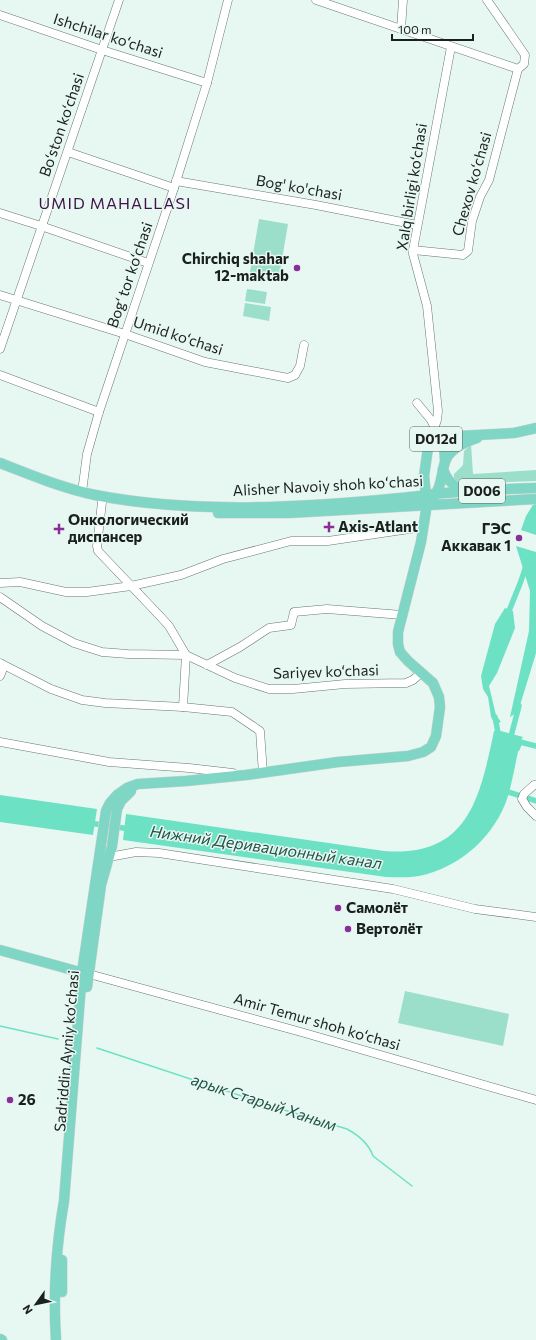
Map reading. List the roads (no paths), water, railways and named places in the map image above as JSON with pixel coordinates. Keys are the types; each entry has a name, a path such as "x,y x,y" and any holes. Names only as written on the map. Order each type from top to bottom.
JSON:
{"main road":[{"name":"D012d","path":"424,476 428,448 433,442 441,437 519,432 536,428"},
{"name":"D012d","path":"434,497 450,453 470,440 490,434"},
{"name":"D012d","path":"441,437 444,445 443,469 447,477 451,484 469,491"},
{"name":"Alisher Navoiy shoh koʻchasi","path":"0,463 82,492 118,499 227,507 400,502"},
{"path":"424,476 427,484 431,486 436,485 443,469"},
{"name":"Alisher Navoiy shoh koʻchasi","path":"0,470 64,493 102,502 172,511 244,514 289,513 400,502 469,491 536,488"},
{"path":"424,476 434,497 447,503"},
{"path":"423,526 417,512 400,502 414,491 424,476"},
{"name":"Alisher Navoiy shoh koʻchasi","path":"434,497 447,503 536,499"},
{"name":"Sadriddin Ayniy ko‘chasi","path":"56,1340 56,1265 58,1234 64,1201 85,973 106,811 112,800 122,791 134,785 186,782 338,762 408,756 423,752 431,747 435,740 438,726 440,704 439,694 435,686 406,658 399,648 397,636 418,557 423,526 434,497"},
{"path":"423,526 432,512 447,503"},
{"name":"Sadriddin Ayniy ko‘chasi","path":"61,1340 63,1275 62,1254 69,1202 85,973 101,885 112,846 119,803 136,787 149,783"},
{"name":"Amir Temur shoh ko‘chasi","path":"0,950 85,973"}],"street":[{"name":"Bo‘ston ko‘chasi","path":"0,349 119,0"},
{"name":"Bog‘ tor ko‘chasi","path":"82,492 87,454 99,412 175,185 207,83 228,0"},
{"path":"316,0 518,69"},
{"path":"401,29 403,0"},
{"name":"Chexov ko‘chasi","path":"413,250 463,255 468,251 472,221 480,197 489,180 493,167 518,69 524,64 525,55 487,0"},
{"name":"Ishchilar ko‘chasi","path":"0,14 102,50 207,83"},
{"name":"Xalq birligi ko‘chasi","path":"428,448 435,427 438,411 427,306 413,250 451,47"},
{"name":"Bog' ko'chasi","path":"68,152 175,185 316,205 417,225"},
{"path":"0,213 148,263"},
{"name":"Umid ko‘chasi","path":"0,295 125,334 205,362 288,378 295,375 300,366 304,345"},
{"path":"0,375 99,412"},
{"path":"438,411 433,415 430,414 417,402 431,420 441,437"},
{"path":"102,502 97,546 98,551 131,586 145,598 169,626 186,655 183,707"},
{"path":"0,583 20,582 66,592 87,592 131,586 181,575 223,559 291,541 328,542 423,526"},
{"name":"Sariyev ko‘chasi","path":"0,597 42,626 74,643 102,652 186,655 235,678 268,689 293,689 345,684 406,683 421,673"},
{"path":"207,664 269,628 291,625 294,612 327,609 402,615"},
{"path":"0,676 2,664 51,689 82,700 232,712 260,731 263,773"},
{"name":"Sadriddin Ayniy ko‘chasi","path":"0,742 109,762 189,768 246,775"},
{"path":"525,795 534,785 536,785"},
{"path":"525,795 536,794"},
{"path":"525,795 527,807 536,816"},
{"path":"109,857 136,852 159,854 393,889 475,910 536,917"},
{"name":"Amir Temur shoh ko‘chasi","path":"85,973 301,1032 536,1100"}],"water":[{"path":"536,500 536,535 521,530 526,516"},
{"path":"516,546 536,552 536,653 518,712 510,717 529,631 530,591"},
{"path":"505,608 513,611 515,628 497,673 489,686 496,715 501,722 495,724 491,717 488,697 483,689 481,676 495,624"},
{"path":"497,730 523,737 520,742 510,790 502,810 495,824 474,848 449,866 434,872 415,877 386,877 123,840 126,814 384,851 412,851 435,845 452,834 465,819 475,800 483,779 494,731"},
{"path":"0,795 97,809 93,835 0,822"}],"waterway":[{"name":"Нижний Деривационный канал","path":"507,616 526,566"},
{"name":"Нижний Деривационный канал","path":"510,740 519,706"},
{"name":"Нижний Деривационный канал","path":"495,717 499,738"},
{"path":"517,749 520,742 536,746"},
{"path":"502,790 536,801"},
{"name":"Нижний Деривационный канал","path":"89,823 130,829"},
{"name":"арык Старый Ханым","path":"0,1026 58,1039"},
{"name":"арык Старый Ханым","path":"97,1048 281,1109 347,1129 363,1140 373,1156 412,1186"}],"place":[{"name":"Chirchiq shahar 12-maktab","path":"297,268"},
{"name":"Axis-Atlant","path":"329,527"},
{"name":"Онкологический диспансер","path":"59,529"},
{"name":"ГЭС Аккавак 1","path":"519,538"},
{"name":"Самолёт","path":"338,908"},
{"name":"Вертолёт","path":"348,929"},
{"name":"26","path":"10,1100"}],"district":[{"name":"UMID MAHALLASI","path":"115,203"}]}
